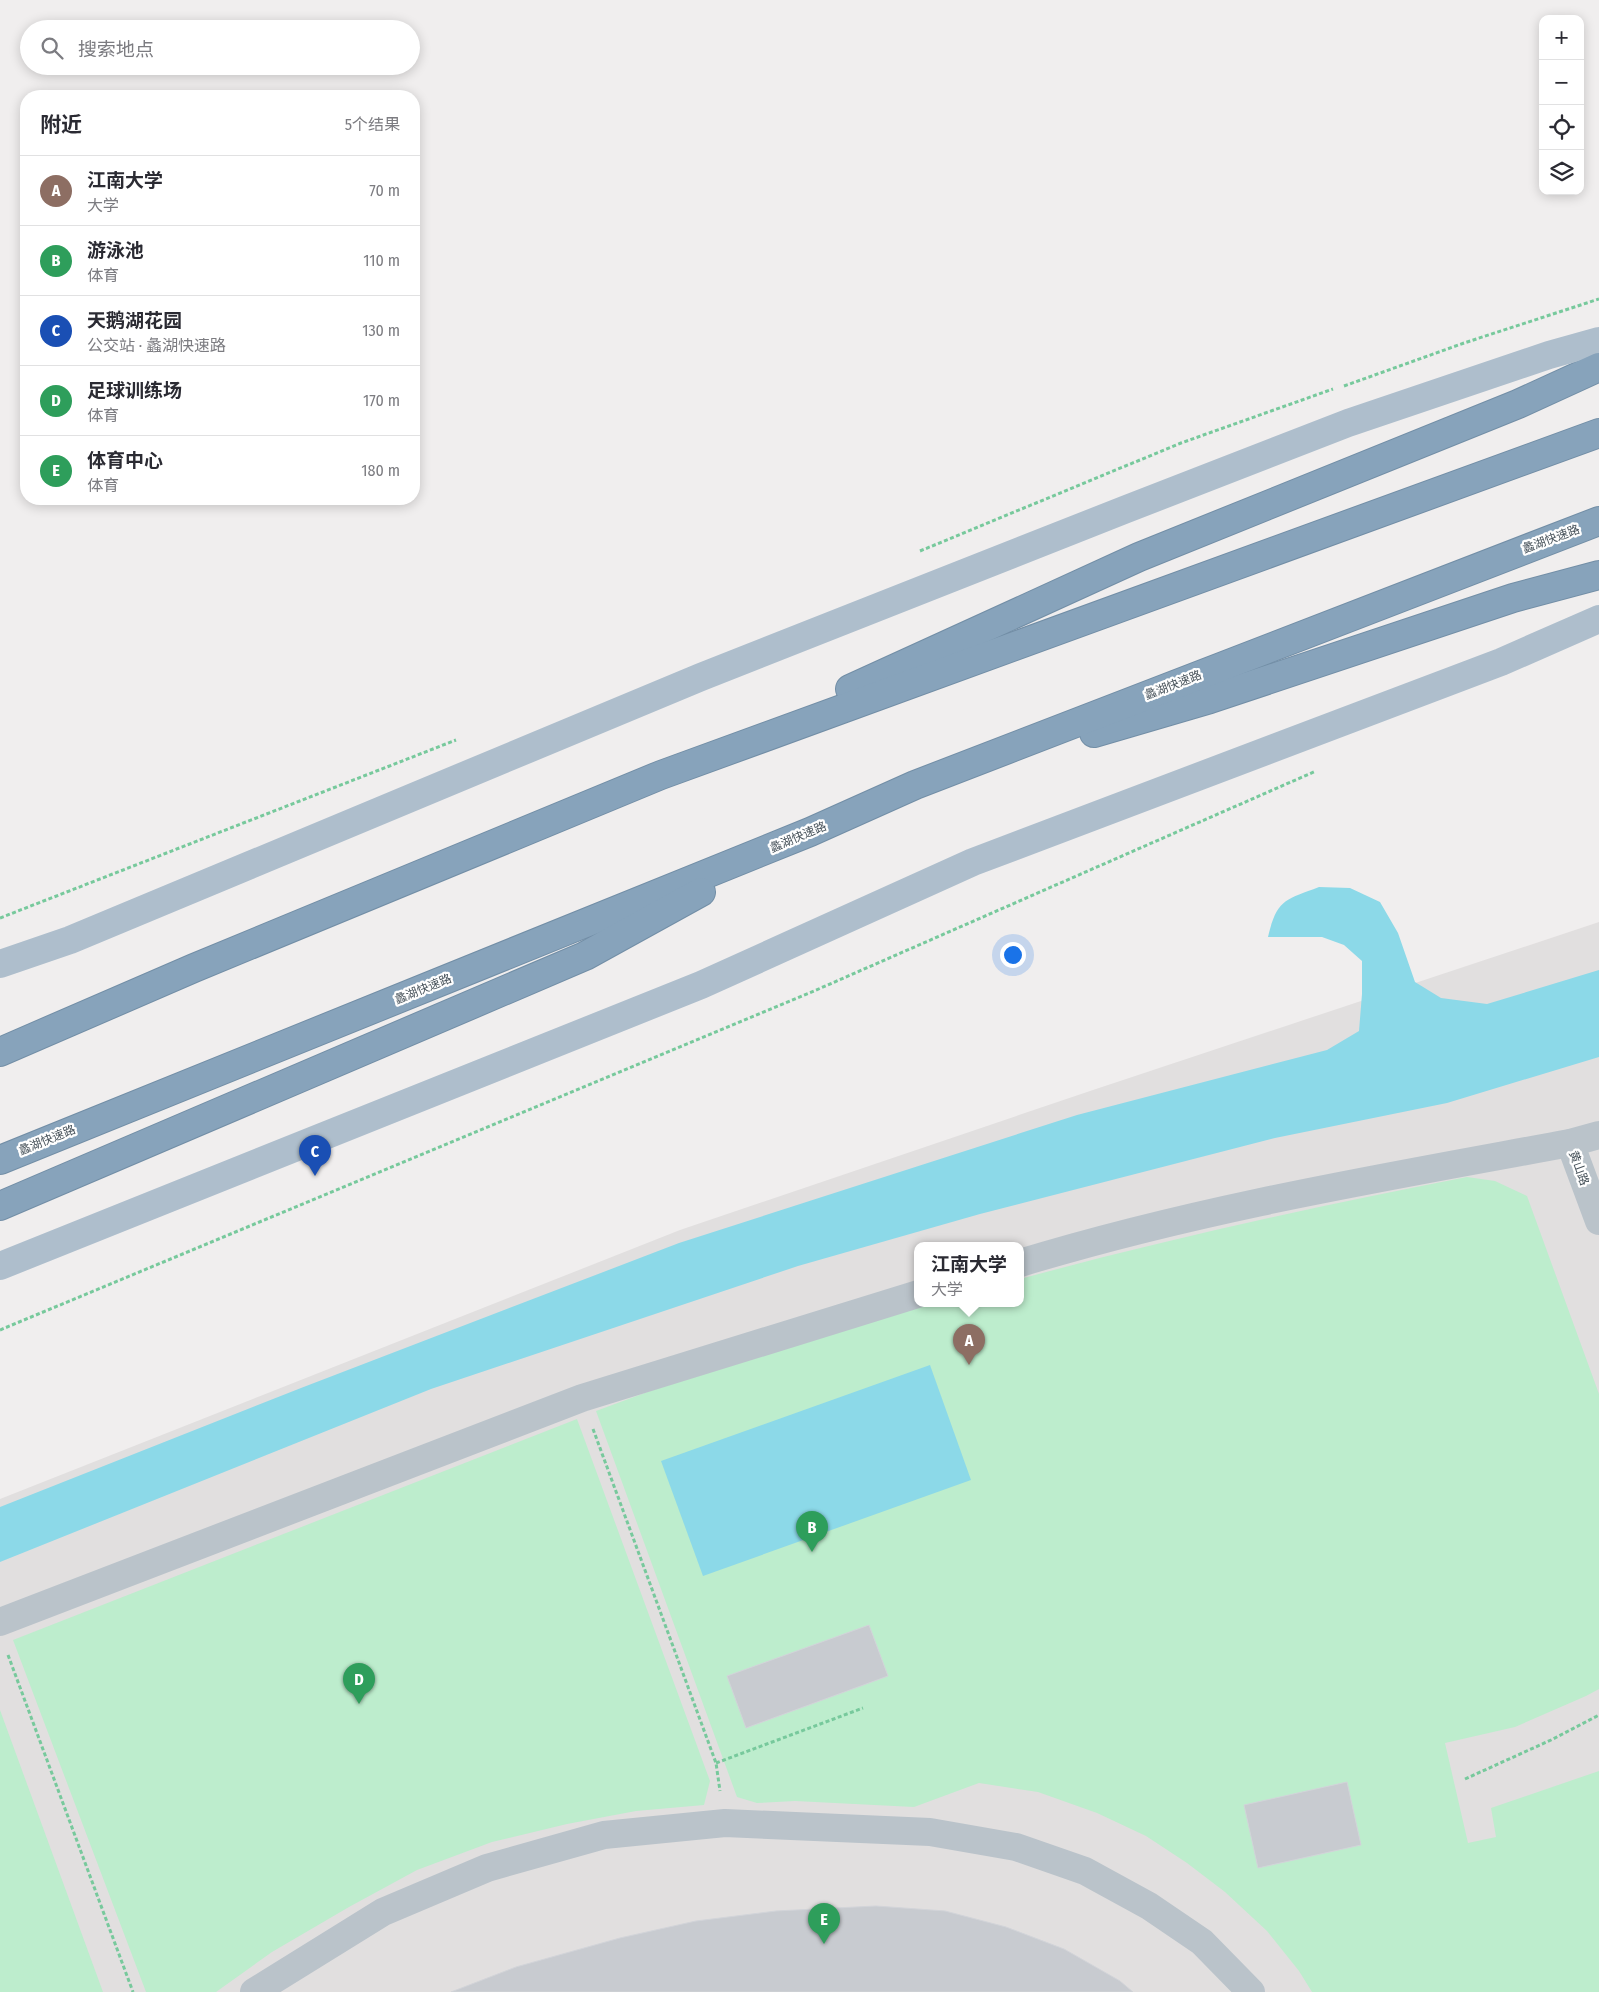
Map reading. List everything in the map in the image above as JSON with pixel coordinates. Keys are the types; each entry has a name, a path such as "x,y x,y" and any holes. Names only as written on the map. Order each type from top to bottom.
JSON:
{"highway":[{"path":"0,1052 194,968 661,775 1140,557 1518,404 1599,367"},
{"path":"661,775 1599,433"},
{"name":"蠡湖快速路","path":"0,1160 810,832 915,785 1599,521"},
{"path":"915,785 1210,699 1513,598 1599,575"},
{"path":"0,1206 584,956 810,832"},
{"path":"0,1032 194,968"}],"main road":[{"path":"0,964 70,940 701,677 1231,468 1348,423 1599,341"},
{"path":"0,1266 701,985 973,862 1501,662 1599,619"}],"street":[{"path":"1024,1262 1072,1247 1294,1194 1570,1143 1599,1134"},
{"name":"黄山路","path":"1570,1143 1599,1221"},
{"path":"0,1622 582,1398 914,1295"},
{"path":"254,1992 383,1912 486,1868 604,1835 725,1823 930,1832 1016,1847 1085,1871 1149,1906 1202,1942 1251,1992"}],"path":[{"path":"0,1330 814,991 1317,771"},
{"path":"582,1398 716,1763 725,1823"},
{"path":"7,1652 133,1992"},
{"path":"716,1763 863,1708"},
{"path":"1465,1780 1551,1740 1599,1715"}],"shaded area":[{"path":"1599,922 1599,1992 0,1992 0,1499 680,1230 1093,1090"}],"green space":[{"path":"1467,1177 1495,1181 1527,1196 1599,1394 1599,1689 1515,1727 1445,1743 1468,1843 1496,1837 1491,1808 1599,1771 1599,1992 1312,1992 1299,1971 1267,1931 1225,1892 1187,1863 1146,1836 1097,1813 1038,1792 979,1783 914,1807 795,1801 757,1803 737,1797 596,1411 650,1391 920,1307 1024,1307 1024,1278 1131,1250"},
{"path":"577,1419 710,1781 704,1805 636,1811 567,1824 492,1842 417,1870 272,1952 216,1992 146,1992 13,1640"},
{"path":"0,1710 103,1992 0,1992"}],"water":[{"path":"1319,887 1350,888 1380,902 1398,933 1415,982 1441,998 1487,1004 1599,970 1599,1057 1447,1103 1275,1138 980,1214 798,1266 431,1389 0,1562 0,1507 301,1388 679,1243 1077,1115 1327,1050 1359,1031 1362,961 1344,945 1322,937 1268,937 1275,915 1284,903"},
{"path":"930,1365 971,1480 703,1576 661,1461"}],"building":[{"path":"869,1625 888,1676 746,1728 727,1676"},
{"path":"1347,1782 1361,1845 1258,1868 1244,1805"},
{"path":"876,1906 945,1911 1006,1927 1064,1949 1120,1981 1133,1992 451,1992 516,1967 620,1938 696,1921 776,1911"}],"place":[{"name":"天鹅湖花园","path":"315,1176"},
{"name":"江南大学","path":"969,1365"},
{"name":"游泳池","path":"812,1552"},
{"name":"足球训练场","path":"359,1704"},
{"name":"体育中心","path":"824,1944"}]}
